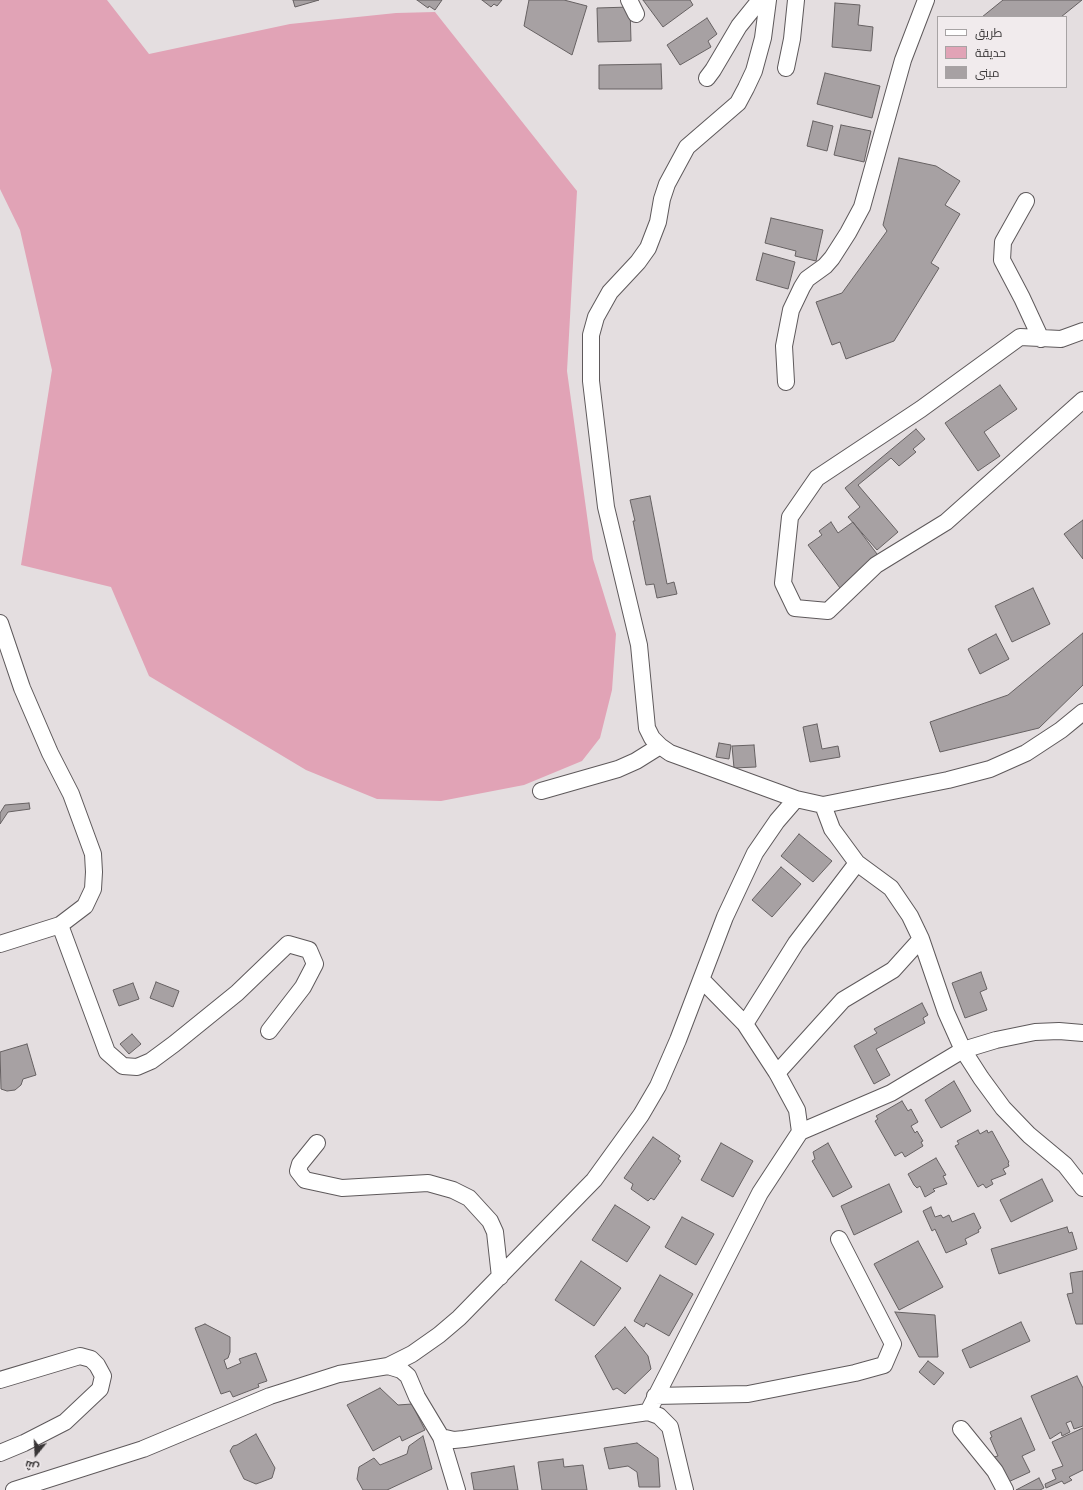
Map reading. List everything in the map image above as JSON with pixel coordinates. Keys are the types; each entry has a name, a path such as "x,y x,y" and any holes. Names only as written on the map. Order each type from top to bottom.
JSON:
{"street":[{"path":"707,78 721,58 739,26 760,0"},
{"path":"768,0 763,38 754,70 746,88 738,103 687,147 667,184 662,199 658,222 648,248 638,262 610,292 596,317 591,335 591,381 606,507 639,645 648,728 652,738 660,746 670,752 796,799 823,805 948,780 990,769 1026,753 1061,730 1083,712"},
{"path":"786,68 792,39 796,0"},
{"path":"786,382 784,346 791,310 802,287 808,279 825,266 832,258 852,227 862,207 903,60 926,0"},
{"path":"1026,201 1003,242 1002,260 1041,339"},
{"path":"1083,331 1061,339 1020,338 921,409 817,478 790,516 783,583 795,608 828,611 876,565 946,522 1083,400"},
{"path":"0,623 22,688 50,753 71,794 93,854 94,872 93,889 85,906 60,925 0,944"},
{"path":"541,791 618,770 660,746"},
{"path":"14,1490 143,1449 270,1396 339,1374 388,1366 412,1354 454,1323 594,1180 629,1133 658,1086 702,980 725,917 755,853 777,821 796,799"},
{"path":"823,805 832,829 858,863 891,888 910,916 922,939 946,1012 963,1050 981,1078 1003,1108 1029,1135 1065,1165 1083,1188"},
{"path":"745,1024 796,943 858,863"},
{"path":"60,925 107,1052 123,1066 137,1067 151,1061 237,993 288,944 309,950 315,964 303,987 269,1031"},
{"path":"777,1072 843,1000 893,970 922,939"},
{"path":"702,980 745,1024 777,1072 797,1110 800,1132"},
{"path":"648,1412 760,1193 800,1132 892,1093 963,1050 996,1040 1035,1032 1059,1031 1083,1033"},
{"path":"317,1143 300,1164 298,1171 305,1180 342,1188 428,1183 453,1190 469,1198 490,1221 495,1232 500,1277"},
{"path":"655,1396 748,1394 855,1373 884,1365 893,1344 839,1239"},
{"path":"411,1382 412,1354"},
{"path":"0,1380 80,1356 91,1359 97,1364 103,1376 100,1389 65,1422 24,1443 0,1453"},
{"path":"388,1366 404,1371 411,1382 417,1397 441,1437 457,1490"},
{"path":"441,1437 454,1440 464,1439 648,1412 659,1416 670,1427 685,1490"},
{"path":"961,1429 995,1471 1005,1490"}],"green space":[{"path":"0,0 107,0 149,54 290,24 396,13 435,12 577,191 567,371 593,559 616,634 612,690 600,738 582,761 524,785 441,801 377,799 306,770 149,676 111,587 21,565 52,370 20,230 0,189"}],"building":[{"path":"293,0 319,0 295,7"},
{"path":"417,0 442,0 435,10 429,6 428,8"},
{"path":"482,0 502,0 497,6 494,4 491,7"},
{"path":"529,0 564,0 587,6 572,55 524,26"},
{"path":"643,0 690,0 693,5 663,27"},
{"path":"1003,0 1082,0 1062,16 983,16"},
{"path":"835,3 860,5 858,25 873,27 871,51 832,47"},
{"path":"630,7 631,41 598,42 597,8"},
{"path":"707,18 717,34 708,41 711,47 680,65 667,45"},
{"path":"661,64 662,89 599,89 599,65"},
{"path":"825,73 880,86 872,118 817,104"},
{"path":"813,121 833,126 827,151 807,146"},
{"path":"841,125 871,131 864,162 834,155"},
{"path":"899,158 936,166 960,181 945,205 960,214 931,263 939,268 894,341 846,359 840,342 832,345 816,302 842,293 887,231 883,225"},
{"path":"771,218 823,230 816,261 795,256 796,251 765,243"},
{"path":"763,253 795,262 788,289 756,280"},
{"path":"1000,385 1017,409 984,432 1000,456 978,471 945,423"},
{"path":"916,429 925,439 913,449 916,452 899,466 891,458 858,485 898,532 877,550 848,517 860,507 845,488"},
{"path":"650,496 667,584 674,582 677,594 657,598 654,584 646,585 630,500"},
{"path":"1083,520 1083,559 1064,534"},
{"path":"831,522 838,533 853,522 880,558 840,588 808,545 822,535 819,531"},
{"path":"1033,588 1050,624 1012,642 995,606"},
{"path":"1083,633 1083,685 1039,728 940,752 930,722 1008,695"},
{"path":"996,634 1009,659 980,674 968,649"},
{"path":"817,724 822,749 838,746 840,757 810,762 803,727"},
{"path":"719,743 731,745 729,759 716,757"},
{"path":"754,745 756,767 734,768 732,746"},
{"path":"29,803 30,809 8,812 0,824 0,813 5,805"},
{"path":"799,834 832,861 813,882 781,856"},
{"path":"781,867 801,884 772,917 752,900"},
{"path":"981,972 987,989 980,992 987,1010 965,1018 952,983"},
{"path":"156,982 179,991 173,1007 150,998"},
{"path":"133,983 139,999 119,1006 113,990"},
{"path":"922,1003 928,1015 923,1018 925,1023 876,1049 890,1075 874,1084 854,1046 877,1033 874,1029"},
{"path":"132,1034 141,1044 129,1054 120,1044"},
{"path":"27,1044 36,1075 23,1079 21,1085 15,1090 7,1091 1,1089 0,1052"},
{"path":"954,1081 971,1111 941,1128 925,1100"},
{"path":"902,1101 908,1111 911,1109 918,1122 911,1126 915,1133 917,1131 923,1141 921,1142 923,1146 905,1157 902,1152 895,1156 875,1121 878,1119 876,1116"},
{"path":"978,1130 980,1134 987,1130 988,1133 992,1131 1009,1162 1009,1166 1003,1169 1006,1174 991,1180 993,1184 986,1188 983,1184 978,1187 955,1146 959,1144 957,1141"},
{"path":"653,1137 680,1156 678,1159 681,1161 654,1200 651,1198 648,1201 631,1189 633,1184 624,1178"},
{"path":"721,1143 753,1161 733,1197 701,1180"},
{"path":"828,1143 852,1187 833,1197 812,1161 815,1159 813,1152"},
{"path":"936,1158 946,1175 943,1176 947,1184 933,1189 935,1191 925,1197 920,1186 917,1188 914,1185 908,1174"},
{"path":"1042,1179 1053,1201 1011,1222 1000,1200"},
{"path":"889,1184 902,1212 854,1235 841,1206"},
{"path":"615,1205 650,1227 627,1262 592,1240"},
{"path":"931,1207 935,1217 941,1215 943,1218 949,1215 952,1222 974,1213 981,1228 978,1230 979,1232 965,1239 967,1244 946,1253 935,1229 932,1231 923,1211"},
{"path":"682,1217 714,1234 696,1265 665,1247"},
{"path":"1067,1227 1069,1233 1072,1232 1077,1249 999,1274 991,1249"},
{"path":"918,1241 943,1287 899,1310 874,1264"},
{"path":"581,1261 621,1288 594,1326 555,1300"},
{"path":"1083,1271 1083,1324 1076,1324 1067,1294 1073,1293 1070,1273"},
{"path":"660,1275 693,1294 669,1336 646,1323 644,1327 634,1321"},
{"path":"895,1312 935,1315 938,1357 919,1357"},
{"path":"1021,1322 1030,1341 970,1368 962,1350"},
{"path":"205,1324 230,1337 230,1352 228,1358 224,1360 227,1369 241,1363 239,1359 256,1353 267,1381 258,1384 259,1387 233,1397 230,1391 221,1394 195,1328"},
{"path":"625,1327 648,1356 651,1369 625,1394 617,1388 613,1390 595,1356"},
{"path":"928,1361 944,1373 934,1385 919,1372"},
{"path":"1077,1376 1083,1388 1083,1426 1074,1429 1071,1421 1066,1423 1070,1432 1062,1436 1061,1432 1050,1439 1031,1396"},
{"path":"380,1388 398,1405 412,1404 425,1430 402,1441 400,1436 373,1451 347,1405"},
{"path":"1021,1418 1035,1450 1022,1456 1030,1472 1006,1483 994,1457 998,1456 990,1438 992,1437 990,1432"},
{"path":"1083,1428 1083,1470 1069,1477 1072,1480 1064,1484 1062,1481 1046,1488 1045,1484 1056,1479 1052,1470 1063,1466 1052,1442"},
{"path":"256,1434 275,1468 272,1478 256,1484 244,1479 230,1451 233,1446"},
{"path":"423,1436 432,1469 387,1490 363,1490 357,1479 359,1467 374,1458 380,1465 407,1454 409,1446"},
{"path":"637,1443 658,1458 660,1487 639,1487 637,1472 628,1466 609,1469 604,1448"},
{"path":"563,1459 564,1467 583,1465 587,1490 542,1490 538,1462"},
{"path":"514,1466 518,1490 474,1490 471,1473"},
{"path":"1039,1478 1044,1488 1040,1490 1016,1490"}]}
